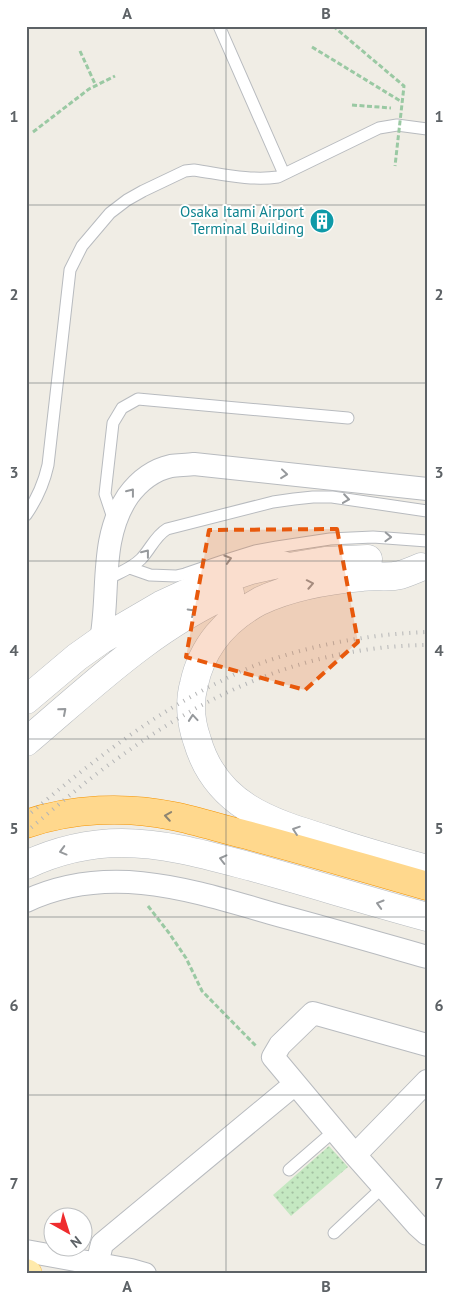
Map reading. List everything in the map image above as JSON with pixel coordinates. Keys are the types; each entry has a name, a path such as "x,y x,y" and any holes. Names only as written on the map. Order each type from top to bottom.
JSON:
{"highway":[{"path":"26,824 65,814 96,811 134,811 172,816 216,826 427,886"}],"street":[{"path":"26,718 92,662 101,640 104,622 104,598 110,536 114,522 124,502 134,488 147,476 172,466 194,464 427,489"},
{"path":"26,700 77,657 101,640 161,605 198,588 265,566 278,564 289,567 326,561 373,559 402,560 424,567"},
{"path":"26,742 104,676 168,627 219,598 249,585 281,575 289,567"},
{"path":"424,567 399,576 367,576 300,586 269,597 250,607 229,623 208,648 198,668 192,690 192,716 203,759 228,792 250,810 274,822 427,869"},
{"path":"26,865 61,852 102,844 123,843 175,848 282,875 427,917"},
{"path":"26,900 53,890 83,883 112,881 153,884 193,891 427,957"},
{"path":"424,1225 383,1187 354,1155 273,1057 280,1045 314,1013 427,1045"},
{"path":"354,1155 427,1081"},
{"path":"97,1264 102,1244 295,1084"},
{"path":"26,1251 145,1274"}],"lane":[{"path":"219,26 284,174"},
{"path":"26,515 39,493 48,465 70,270 82,246 110,212 143,191 185,171 194,170 264,179 278,177 379,128 397,125 427,129"},
{"path":"114,522 105,494 113,423 122,408 138,399 348,418"},
{"path":"106,580 130,568 146,554 161,533 167,530 273,502 332,497 427,511"},
{"path":"130,568 150,575 176,576 255,551 321,540 374,537 427,541"},
{"path":"289,1170 334,1131"},
{"path":"334,1233 383,1187"}],"path":[{"path":"333,26 404,86 395,166"},
{"path":"312,47 402,102"},
{"path":"80,51 96,86"},
{"path":"32,132 89,89 115,76"},
{"path":"352,104 392,108"},
{"path":"146,902 186,958 202,991 262,1052 273,1057"}],"highlighted area":[{"path":"337,529 358,642 305,690 186,657 209,530"}],"green space":[{"path":"329,1146 348,1167 291,1216 273,1195"}],"railway":[{"path":"26,817 93,762 140,728 189,698 242,671 263,662 328,644 367,637 427,632"},
{"path":"26,832 121,756 191,711 228,692 265,676 304,663 344,653 385,647 427,645"}],"place":[{"name":"Osaka Itami Airport Terminal Building","path":"322,221"}]}
